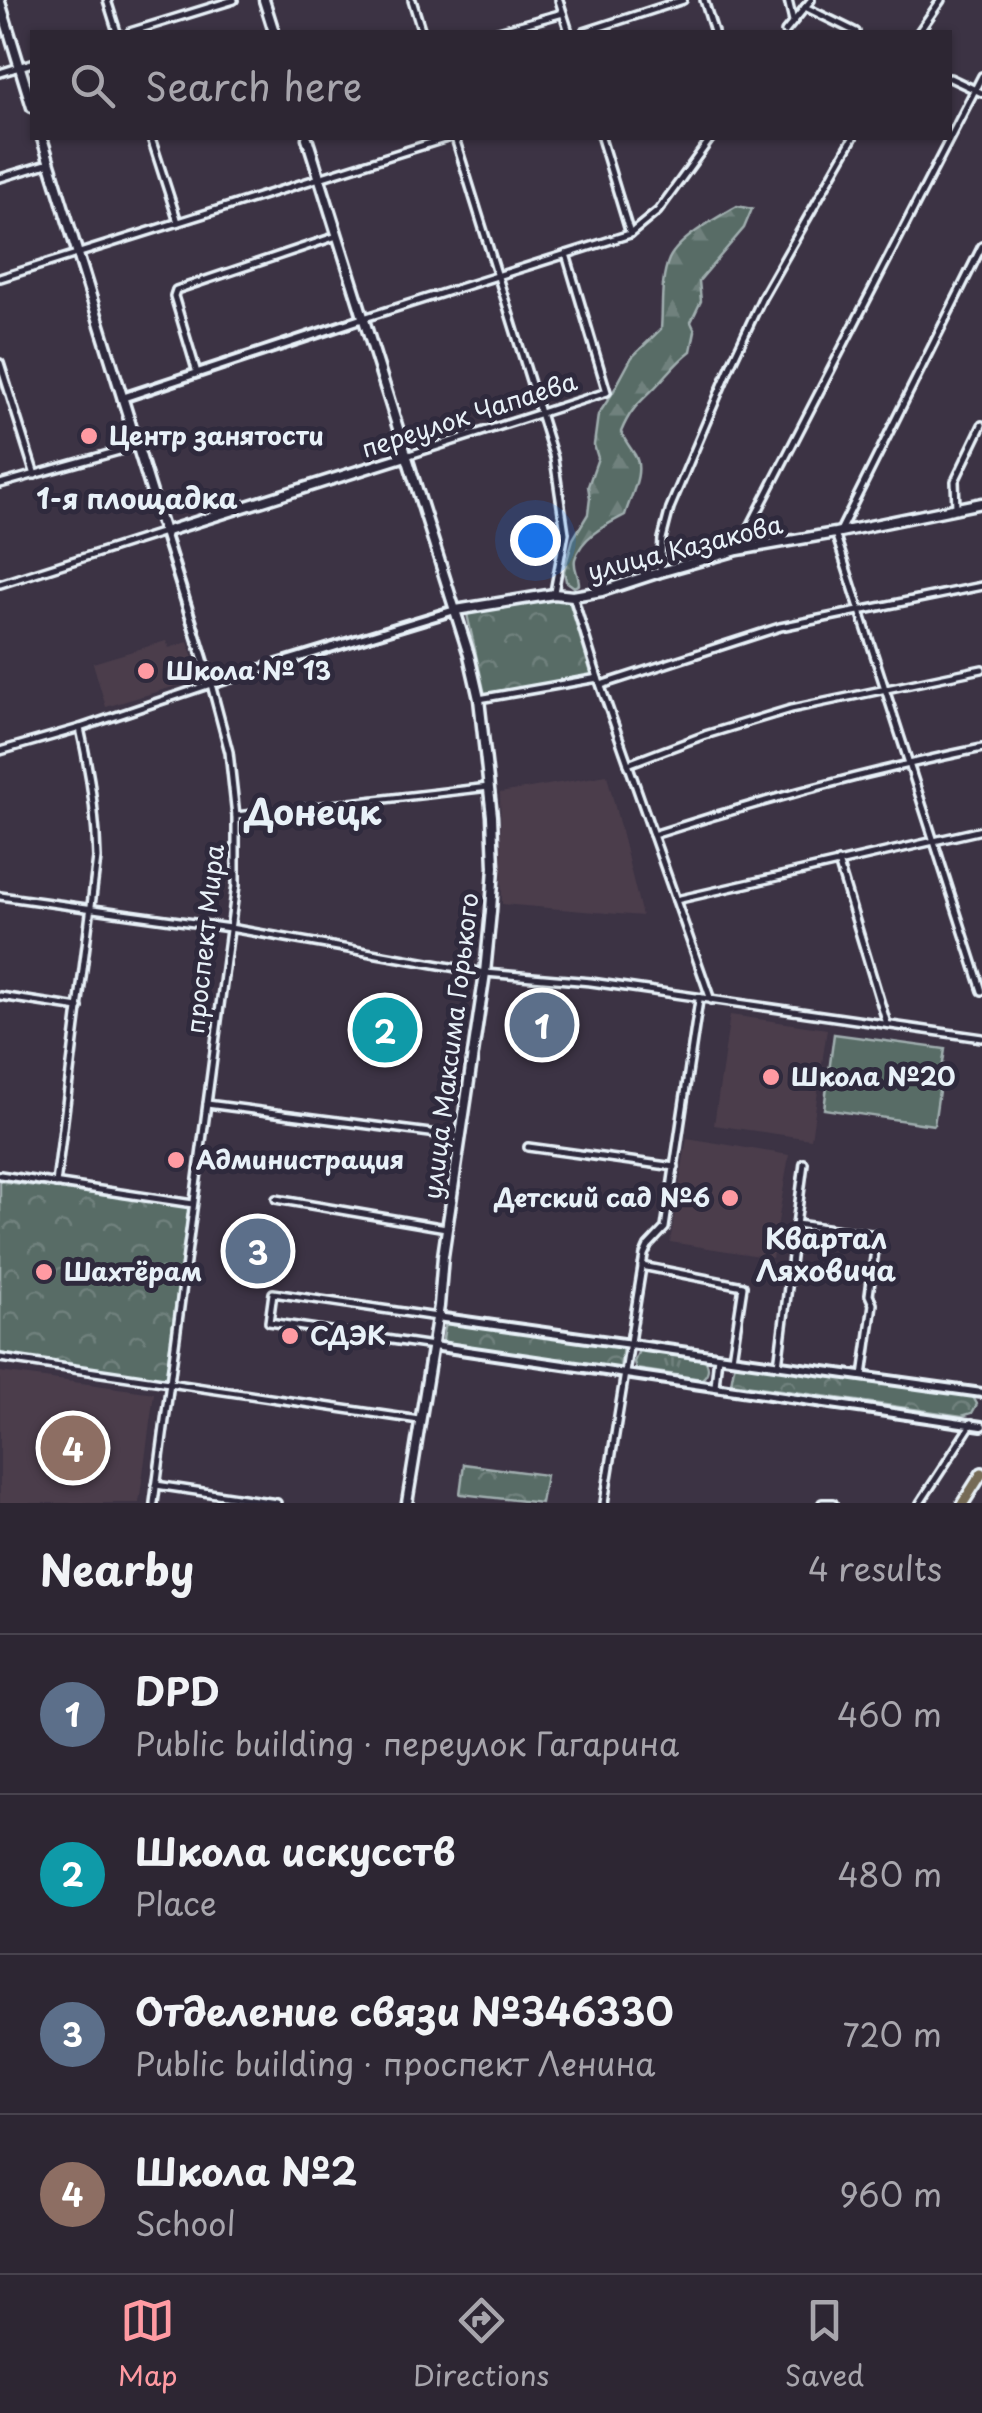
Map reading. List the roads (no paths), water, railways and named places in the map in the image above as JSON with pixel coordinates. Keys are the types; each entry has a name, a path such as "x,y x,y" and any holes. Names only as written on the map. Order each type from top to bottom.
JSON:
{"highway":[{"path":"963,1503 982,1473"}],"main road":[{"path":"264,0 273,30"},
{"path":"0,2 30,100"},
{"name":"проспект Мира","path":"43,140 164,532"},
{"name":"улица Максима Горького","path":"308,140 456,610 479,699 489,787 494,867 485,973 408,1503"},
{"name":"переулок Чапаева","path":"164,532 406,456"},
{"name":"улица Казакова","path":"456,610 554,594 573,596 602,591 738,550 982,503"}],"street":[{"path":"107,0 116,30"},
{"path":"136,30 234,0"},
{"path":"412,0 421,30"},
{"path":"559,0 568,30"},
{"path":"590,30 683,0"},
{"path":"704,0 713,30"},
{"path":"788,0 794,21"},
{"path":"786,30 811,0"},
{"path":"920,30 941,0"},
{"path":"804,8 852,30"},
{"path":"501,30 563,13"},
{"path":"0,73 30,64"},
{"path":"738,550 978,91 982,76"},
{"path":"952,79 978,91"},
{"path":"152,140 178,222"},
{"path":"0,278 444,140"},
{"path":"452,140 554,458 566,534 554,594"},
{"path":"602,140 630,234"},
{"path":"122,398 630,234 658,211 710,140"},
{"path":"660,572 662,539 670,508 732,362 762,298 852,140"},
{"path":"0,178 50,163"},
{"path":"197,373 174,296 176,290 337,236"},
{"path":"982,246 838,532 982,992"},
{"name":"переулок Чапаева","path":"406,456 607,392 566,254"},
{"path":"0,363 34,474"},
{"path":"956,508 954,481 982,425"},
{"path":"0,484 137,446"},
{"name":"переулок Чапаева","path":"0,584 164,532"},
{"name":"проспект Мира","path":"154,1503 236,885 236,816 229,752 164,532"},
{"path":"479,699 599,681 780,627 982,586"},
{"path":"573,596 599,681 712,1000"},
{"path":"0,751 456,610"},
{"path":"628,764 791,709 982,669"},
{"path":"56,1184 97,858 92,780 80,728"},
{"path":"653,834 792,792 982,748"},
{"path":"236,816 489,787"},
{"path":"676,900 982,830"},
{"path":"838,862 887,1024"},
{"path":"0,896 230,928 485,973 590,982 982,1038"},
{"path":"0,996 79,1008"},
{"path":"604,1503 642,1266 648,1246 665,1228 699,998"},
{"path":"207,1104 461,1138"},
{"path":"528,1147 675,1167"},
{"path":"778,1365 804,1163"},
{"path":"0,1175 194,1204"},
{"path":"276,1199 447,1228"},
{"path":"796,1224 877,1235 864,1376"},
{"path":"642,1266 743,1286 732,1358"},
{"path":"920,1503 979,1423 269,1322 273,1294 982,1393"},
{"path":"715,1386 718,1356"},
{"path":"0,1358 419,1420"},
{"path":"156,1485 277,1503"},
{"path":"822,1503 833,1503"}],"place":[{"name":"Центр занятости","path":"89,436"},
{"name":"Школа № 13","path":"146,671"},
{"name":"DPD","path":"542,1025"},
{"name":"Школа искусств","path":"385,1030"},
{"name":"Школа №20","path":"771,1077"},
{"name":"Администрация","path":"176,1160"},
{"name":"Детский сад №6","path":"730,1198"},
{"name":"Отделение связи №346330","path":"258,1251"},
{"name":"Шахтёрам","path":"44,1272"},
{"name":"СДЭК","path":"290,1336"},
{"name":"Школа №2","path":"73,1448"}],"district":[{"name":"1-я площадка","path":"137,499"},
{"name":"Донецк","path":"313,813"},
{"name":"Квартал Ляховича","path":"826,1255"}]}
